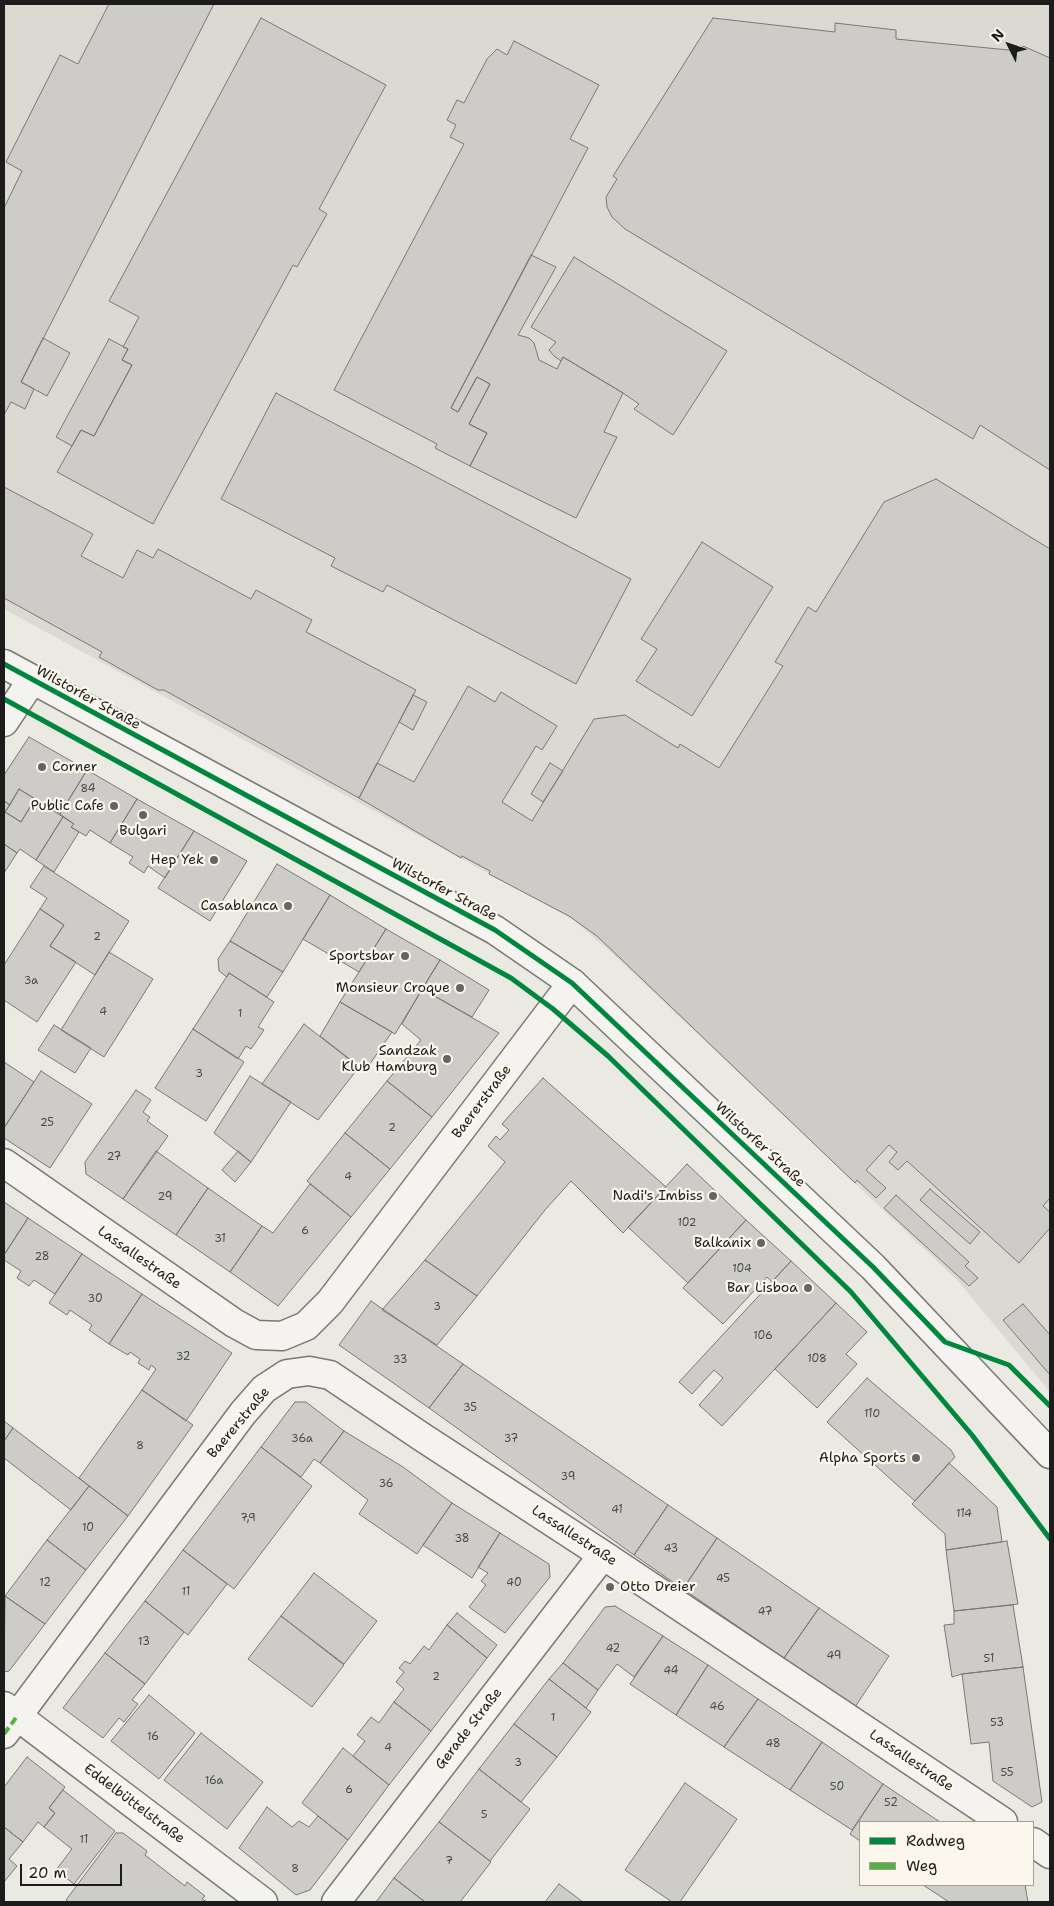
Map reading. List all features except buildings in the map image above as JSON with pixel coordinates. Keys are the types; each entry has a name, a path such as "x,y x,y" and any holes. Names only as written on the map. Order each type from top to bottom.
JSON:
{"street":[{"name":"Wilstorfer Straße","path":"4,664 495,930 572,983 873,1266 1050,1454"},
{"path":"4,722 32,680"},
{"name":"Baererstraße","path":"282,1336 306,1326 330,1302 572,983"},
{"name":"Lassallestraße","path":"4,1163 234,1323 256,1335 282,1336"},
{"path":"282,1336 287,1374"},
{"name":"Lassallestraße","path":"287,1374 309,1371 330,1374 1001,1821"},
{"name":"Baererstraße","path":"8,1718 243,1414 264,1389 287,1374"},
{"name":"Wilstorfer Straße","path":"1013,1416 1050,1472"},
{"name":"Gerade Straße","path":"336,1902 603,1556"},
{"name":"Eddelbüttelstraße","path":"8,1718 263,1902"}],"shaded area":[{"path":"4,4 1050,4 1050,1392 958,1281 611,952 572,919 4,609"}],"marked path":[{"path":"4,1734 18,1715"}],"cycle path":[{"path":"4,664 495,930 572,983 873,1267 945,1342 1009,1365 1050,1406"},
{"path":"4,699 511,978 553,1009 608,1056 851,1292 972,1435 1050,1539"}],"place":[{"name":"Corner","path":"42,767"},
{"name":"Public Cafe","path":"114,806"},
{"name":"Bulgari","path":"143,815"},
{"name":"Hep Yek","path":"214,860"},
{"name":"Casablanca","path":"288,906"},
{"name":"Sportsbar","path":"405,956"},
{"name":"Monsieur Croque","path":"460,988"},
{"name":"Sandzak Klub Hamburg","path":"447,1059"},
{"name":"Nadi's Imbiss","path":"713,1196"},
{"name":"Balkanix","path":"761,1243"},
{"name":"Bar Lisboa","path":"808,1288"},
{"name":"Alpha Sports","path":"916,1458"},
{"name":"Otto Dreier","path":"610,1587"}]}
